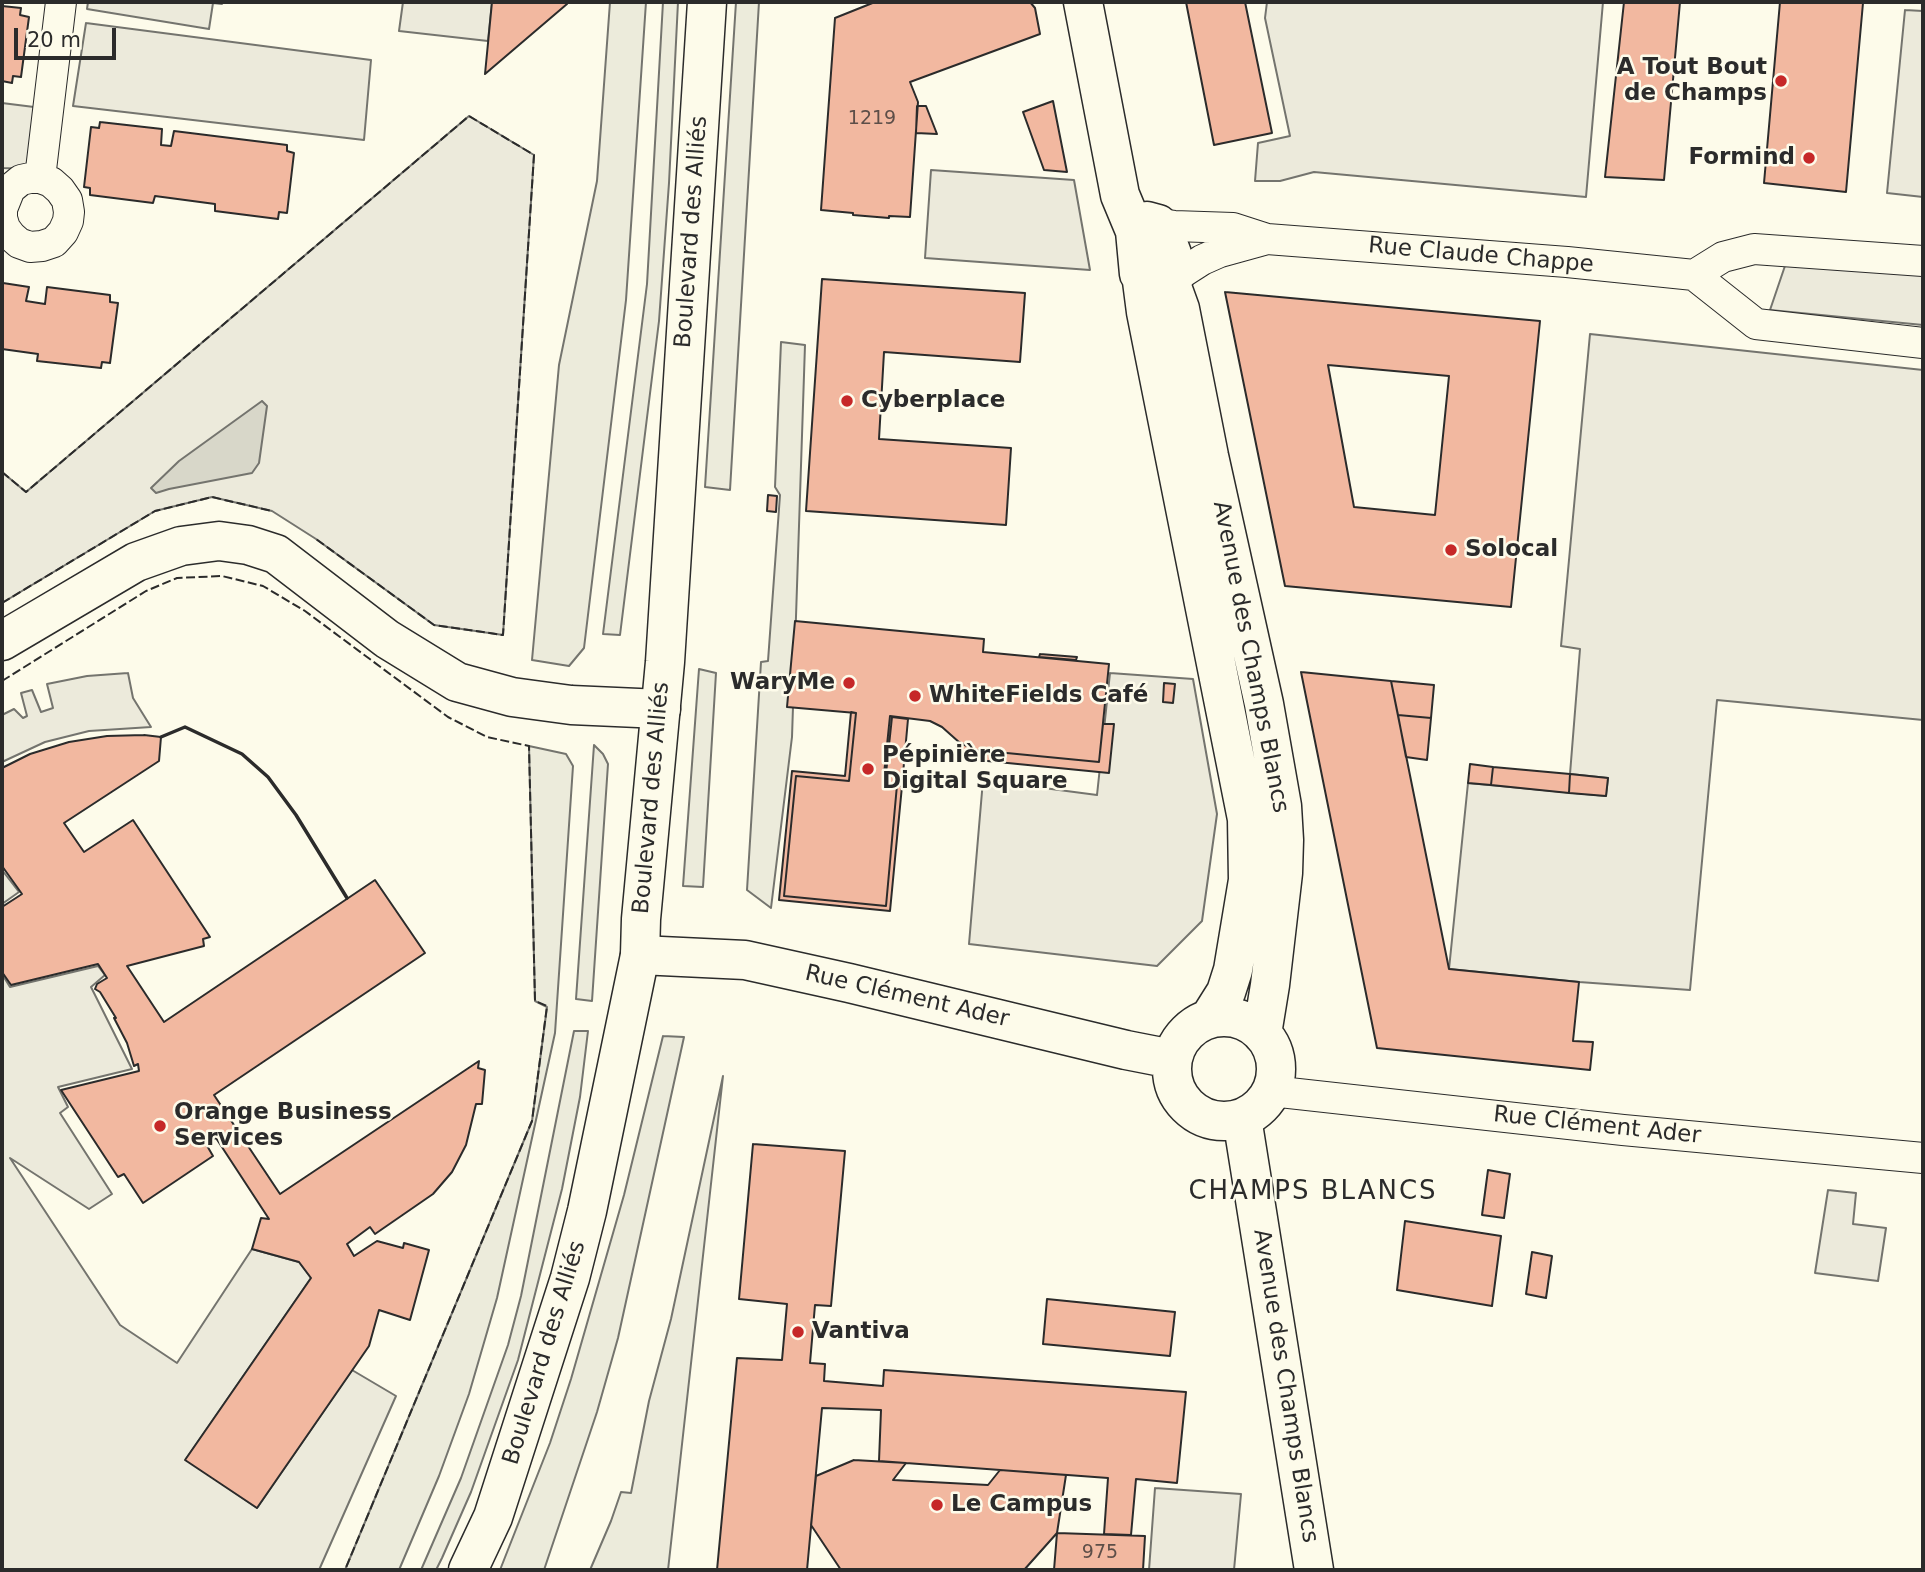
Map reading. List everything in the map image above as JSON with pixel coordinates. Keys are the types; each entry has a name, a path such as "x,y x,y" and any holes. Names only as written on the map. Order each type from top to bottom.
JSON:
{"street":[{"path":"40,178 61,2"},
{"name":"Boulevard des Alliés","path":"468,1570 493,1517 570,1278 587,1211 639,955 640,919 661,709 707,2"},
{"path":"1083,2 1120,195 1146,227 1137,261 1163,281"},
{"path":"40,178 51,182 67,200 68,221 54,242 30,247 19,243 5,228 2,209 5,198 16,183 40,178"},
{"name":"Rue Claude Chappe","path":"1146,227 1233,228 1267,239 1567,262 1695,275"},
{"name":"Rue Claude Chappe","path":"1163,281 1220,252 1267,239"},
{"path":"1923,261 1755,249 1723,257 1695,275 1756,324 1923,343"},
{"name":"Avenue des Champs Blancs","path":"1209,1019 1226,992 1233,970 1248,880 1247,819 1146,312 1163,281 1180,309 1209,456 1264,704 1282,806 1283,873 1262,1034"},
{"path":"2,641 136,562 181,546 219,541 248,545 276,554 387,639 457,682 512,697 571,705 661,709"},
{"name":"Rue Clément Ader","path":"639,955 745,960 1172,1059"},
{"path":"1221,1017 1233,1017 1243,1021 1262,1034 1273,1051 1275,1081 1260,1107 1242,1118 1222,1122 1191,1110 1183,1102 1173,1082 1172,1059 1181,1038 1199,1023 1221,1017"},
{"name":"Rue Clément Ader","path":"1271,1091 1623,1130 1923,1158"},
{"name":"Avenue des Champs Blancs","path":"1242,1118 1314,1570"}],"shaded area":[{"path":"88,2 222,2 222,4 213,3 209,29 87,9"},
{"path":"403,2 492,2 488,41 399,31"},
{"path":"610,2 646,2 626,300 584,648 569,666 532,660 559,365 597,181"},
{"path":"663,2 678,2 659,321 620,635 603,634 647,284"},
{"path":"736,2 759,2 730,490 705,487"},
{"path":"1267,2 1603,2 1586,197 1314,172 1280,181 1255,181 1258,143 1290,136 1265,18"},
{"path":"1905,10 1923,11 1923,197 1887,193"},
{"path":"86,23 371,60 364,140 73,106"},
{"path":"2,103 34,107 27,169 2,168"},
{"path":"469,116 534,155 503,635 434,625 316,539 272,511 212,497 155,511 2,603 2,472 26,492"},
{"path":"931,170 1074,180 1090,270 925,258"},
{"path":"1788,257 1923,271 1923,325 1770,310"},
{"path":"1590,334 1923,370 1923,720 1717,700 1690,990 1449,969 1468,783 1606,796 1608,778 1570,774 1580,649 1561,646"},
{"path":"781,342 805,345 792,737 771,908 747,890 761,662 768,661 780,495 775,487"},
{"path":"262,401 267,406 259,463 252,473 156,493 151,488 179,461"},
{"path":"699,669 716,673 703,887 683,886"},
{"path":"128,673 133,698 151,727 89,731 45,742 2,762 2,715 14,709 23,718 27,716 21,693 32,690 41,712 53,708 47,684 87,676"},
{"path":"1110,673 1193,679 1217,814 1202,921 1157,966 969,944 983,780 1097,795"},
{"path":"594,745 608,764 592,1001 576,999"},
{"path":"529,746 566,754 573,766 555,1033 497,1298 469,1394 439,1476 399,1570 345,1570 532,1121 547,1007 535,1001"},
{"path":"2,870 19,892 2,904"},
{"path":"98,966 105,975 91,987 132,1069 58,1087 68,1107 60,1113 112,1194 89,1209 10,1158 120,1325 177,1363 252,1249 299,1262 311,1278 186,1459 257,1508 352,1370 396,1396 319,1570 2,1570 2,974 10,987"},
{"path":"574,1031 588,1031 580,1097 562,1189 518,1360 471,1492 442,1558 436,1570 421,1570 461,1478 508,1345 521,1296"},
{"path":"663,1036 684,1037 618,1338 597,1412 544,1570 500,1570 550,1443 571,1379 624,1195"},
{"path":"723,1076 668,1570 590,1570 621,1492 631,1493 649,1401 671,1319"},
{"path":"1828,1190 1856,1193 1853,1224 1886,1228 1878,1281 1815,1273"},
{"path":"1155,1488 1241,1494 1234,1570 1149,1570"}],"building":[{"path":"492,2 567,2 567,4 485,74"},
{"path":"875,2 1030,2 1035,8 1040,34 910,82 918,102 910,217 889,218 821,210 835,18"},
{"path":"1186,2 1245,2 1272,133 1214,145"},
{"path":"1624,2 1680,2 1664,180 1605,177"},
{"path":"1780,2 1863,3 1846,192 1764,183"},
{"path":"2,6 21,8 20,15 29,17 21,77 13,76 12,83 2,81"},
{"path":"1053,101 1067,172 1044,170 1023,112"},
{"path":"917,106 926,106 937,134 916,133"},
{"path":"100,122 162,129 161,145 171,146 174,131 287,145 287,151 294,153 287,213 279,212 278,219 215,211 215,204 155,196 153,203 90,195 90,188 84,187 91,127 99,128"},
{"name":"Cyberplace","path":"822,279 1025,293 1020,362 884,352 879,439 1011,448 1006,525 806,511"},
{"path":"3,283 29,287 26,301 45,304 47,287 110,295 110,302 118,303 110,363 102,362 101,368 37,361 38,354 2,349"},
{"path":"1225,292 1540,321 1511,607 1285,586","holes":["1328,365 1449,376 1435,515 1354,507"]},
{"path":"768,495 777,496 776,512 767,511"},
{"name":"Pépinière Digital Square","path":"795,621 984,639 983,652 1109,664 1099,762 976,750 960,743 942,727 930,721 890,716 883,784 897,785 886,906 784,896 796,776 849,781 856,713 787,707"},
{"path":"1040,654 1077,657 1076,660 1039,657"},
{"path":"1301,672 1391,681 1449,969 1579,982 1573,1041 1593,1042 1590,1070 1377,1048"},
{"path":"1391,681 1434,685 1431,718 1398,715"},
{"path":"1164,683 1175,684 1173,703 1163,702"},
{"path":"851,712 856,713 849,781 796,776 784,896 886,906 897,785 902,786 890,911 779,900 792,771 845,776"},
{"path":"1398,715 1431,718 1427,760 1406,757"},
{"path":"892,717 908,719 902,785 885,783"},
{"path":"1103,724 1114,724 1109,773 957,758 959,742 976,750 1099,762"},
{"name":"Orange Business Services","path":"107,736 161,737 159,761 64,823 84,852 133,820 210,937 203,939 204,946 127,966 164,1022 375,880 425,953 214,1095 280,1194 479,1061 478,1068 485,1070 482,1104 476,1104 466,1145 452,1172 433,1194 375,1234 370,1227 347,1244 354,1256 377,1241 403,1248 404,1243 429,1250 410,1320 379,1310 369,1346 257,1508 185,1460 311,1278 299,1262 252,1249 261,1218 269,1219 216,1138 206,1144 213,1156 143,1203 124,1174 118,1177 61,1090 139,1071 138,1064 134,1066 116,1018 100,992 95,989 97,984 107,978 98,964 11,985 2,972 2,907 22,894 2,866 2,768 30,754 69,742"},
{"path":"1470,764 1493,767 1491,785 1468,783"},
{"path":"1493,767 1570,774 1569,793 1491,785"},
{"path":"1570,774 1608,778 1606,796 1569,793"},
{"name":"Vantiva","path":"753,1144 845,1151 831,1306 815,1305 810,1363 825,1364 824,1381 883,1386 884,1370 1186,1392 1177,1483 1136,1479 1131,1535 1104,1534 1108,1478 879,1461 881,1410 822,1408 807,1570 717,1570 737,1358 782,1360 787,1304 739,1299"},
{"path":"1488,1170 1510,1174 1504,1218 1482,1215"},
{"path":"1405,1221 1501,1236 1492,1306 1397,1290"},
{"path":"1532,1252 1552,1256 1546,1298 1526,1294"},
{"path":"1047,1299 1175,1312 1170,1356 1043,1344"},
{"name":"Le Campus","path":"854,1460 906,1463 893,1480 988,1485 1000,1470 1066,1475 1057,1533 1024,1570 841,1570 811,1525 816,1476"},
{"path":"1057,1533 1145,1536 1143,1570 1054,1570"}],"fence":[{"path":"2,472 26,492 469,116 534,155 503,635 434,625 316,539"},
{"path":"2,603 155,511 212,497 272,511"},
{"path":"2,681 146,591 177,578 222,576 263,586 305,611 448,717 487,737 529,746 535,1001 547,1006 532,1121 345,1570"}],"wall":[{"path":"161,737 185,727 242,754 268,777 296,815 347,898"}],"place":[{"name":"A Tout Bout de Champs","path":"1781,81"},
{"name":"Formind","path":"1809,158"},
{"name":"Cyberplace","path":"847,401"},
{"name":"Solocal","path":"1451,550"},
{"name":"WaryMe","path":"849,683"},
{"name":"WhiteFields Café","path":"915,696"},
{"name":"Pépinière Digital Square","path":"868,769"},
{"name":"Orange Business Services","path":"160,1126"},
{"name":"Vantiva","path":"798,1332"},
{"name":"Le Campus","path":"937,1505"}],"district":[{"name":"CHAMPS BLANCS","path":"1313,1192"}]}
